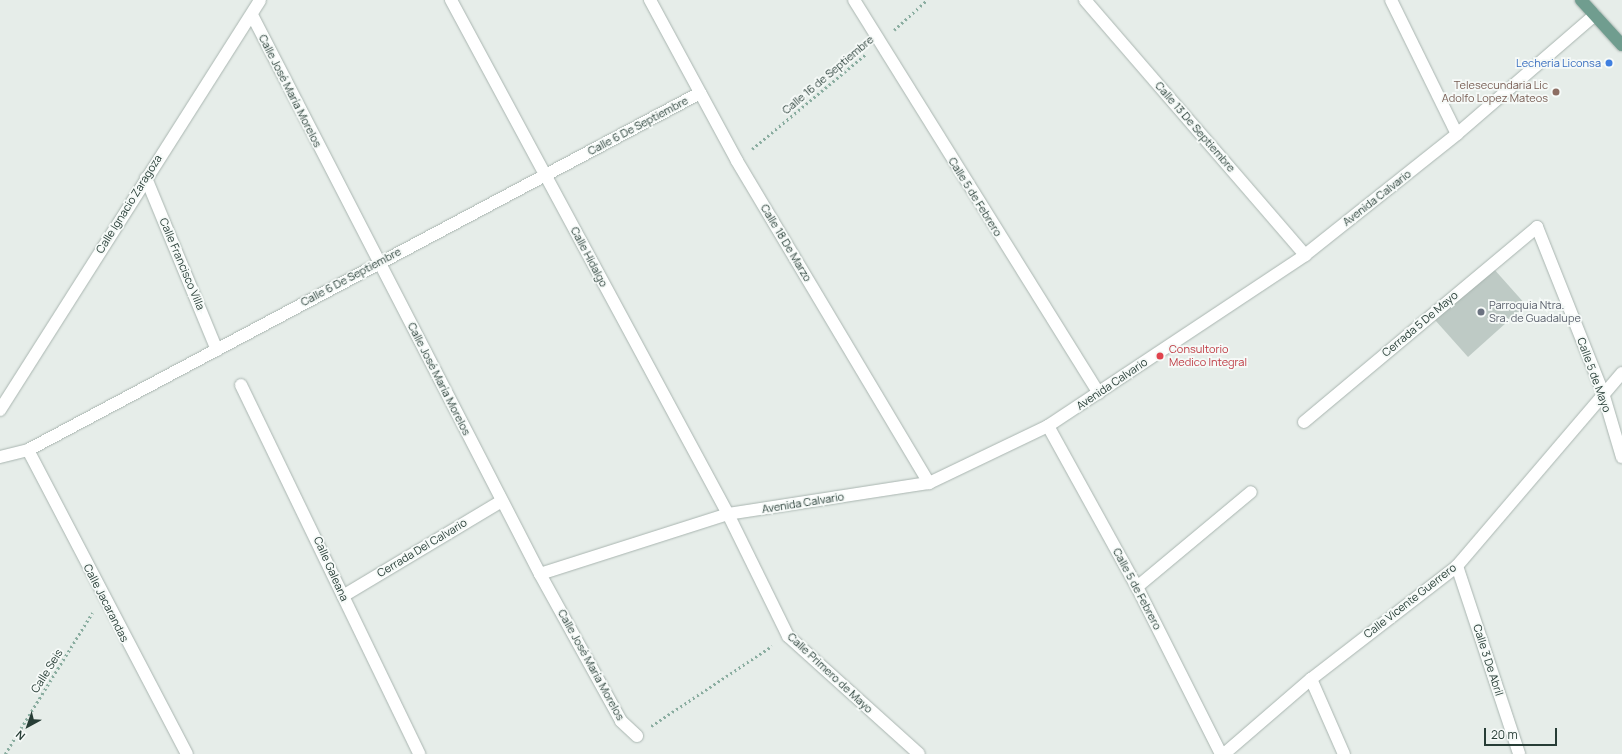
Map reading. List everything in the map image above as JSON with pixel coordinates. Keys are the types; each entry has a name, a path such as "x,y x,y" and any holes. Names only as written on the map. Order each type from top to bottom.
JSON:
{"main road":[{"path":"1581,0 1622,45"}],"street":[{"name":"Calle Ignacio Zaragoza","path":"0,410 146,178 252,15 260,0"},
{"name":"Calle Hidalgo","path":"451,0 728,514"},
{"name":"Calle 18 De Marzo","path":"650,0 737,161 929,483"},
{"name":"Calle 5 de Febrero","path":"854,0 878,44 1099,393"},
{"name":"Calle 13 De Septiembre","path":"1085,0 1305,255"},
{"path":"1391,0 1457,134"},
{"name":"Calle José María Morelos","path":"252,15 540,574 621,720 637,736"},
{"name":"Avenida Calvario","path":"540,574 728,514 929,483 1048,426 1305,255 1457,134 1595,15"},
{"name":"Calle 6 De Septiembre","path":"0,456 28,450 217,350 378,262 545,176 700,93"},
{"name":"Calle Francisco Villa","path":"146,178 217,350"},
{"name":"Calle 5 de Mayo","path":"1537,226 1603,393 1622,457"},
{"name":"Cerrada 5 De Mayo","path":"1304,422 1537,226"},
{"name":"Calle Vicente Guerrero","path":"1224,754 1311,678 1457,566 1603,393 1622,373"},
{"name":"Calle Galeana","path":"241,385 310,522 343,596 419,754"},
{"name":"Calle 5 de Febrero","path":"1048,426 1137,587 1221,754"},
{"name":"Calle Jacarandas","path":"28,450 102,597 186,754"},
{"path":"1137,587 1251,492"},
{"name":"Cerrada Del Calvario","path":"343,596 502,501"},
{"name":"Calle Primero de Mayo","path":"728,514 788,636 919,754"},
{"name":"Calle 3 De Abril","path":"1457,566 1519,754"},
{"path":"1311,678 1344,754"}],"path":[{"name":"Calle 16 de Septiembre","path":"737,161 878,44 927,0"},
{"name":"Calle Seis","path":"5,754 102,597"},
{"path":"637,736 788,636"}],"building":[{"name":"Parroquia Ntra. Sra. de Guadalupe","path":"1493,268 1526,305 1468,357 1435,320"}],"place":[{"name":"Lecheria Liconsa","path":"1609,63"},
{"name":"Telesecundaria Lic Adolfo Lopez Mateos","path":"1556,92"},
{"name":"Parroquia Ntra. Sra. de Guadalupe","path":"1481,312"},
{"name":"Consultorio Medico Integral","path":"1160,356"}]}
